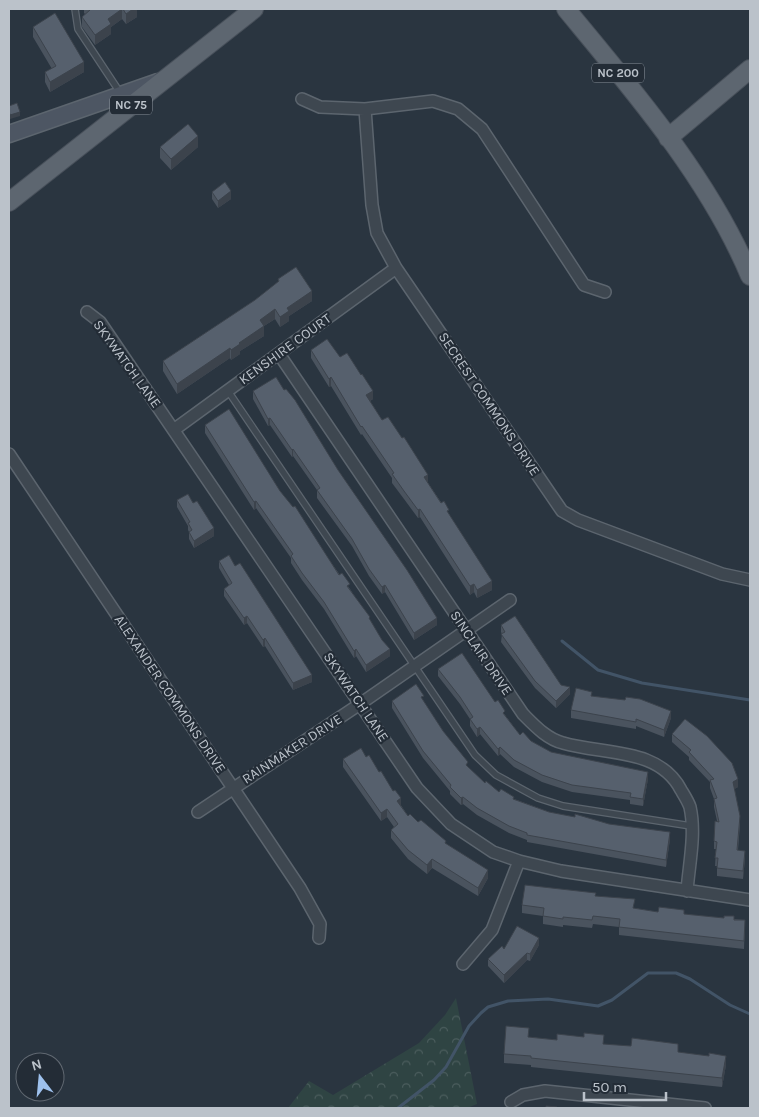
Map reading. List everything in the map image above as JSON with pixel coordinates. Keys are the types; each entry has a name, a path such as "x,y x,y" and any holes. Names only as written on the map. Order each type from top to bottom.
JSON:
{"main road":[{"name":"NC 75","path":"9,202 254,9"},
{"name":"NC 200","path":"566,9 668,138 725,223 750,276"},
{"path":"668,138 750,69"},
{"path":"9,134 162,81"}],"street":[{"path":"302,99 320,107 365,109 433,101 458,109 482,129 584,285 605,292"},
{"name":"SECREST COMMONS DRIVE","path":"365,109 373,214 377,233 396,268 562,510 578,520 722,574 750,580"},
{"name":"KENSHIRE COURT","path":"174,429 396,268"},
{"name":"SKYWATCH LANE","path":"87,312 100,322 417,788 451,824 493,852 561,872 750,900"},
{"name":"SINCLAIR DRIVE","path":"279,354 524,714 542,733 562,743 642,757 663,768 676,779 690,806 691,826 687,891"},
{"name":"ALEXANDER COMMONS DRIVE","path":"9,454 304,895 320,924 319,938"},
{"name":"RAINMAKER DRIVE","path":"198,812 360,704 510,600"},
{"path":"463,964 492,930 519,861"},
{"path":"511,1102 523,1095 545,1091 705,1108"}],"lane":[{"path":"75,9 78,29 122,96"},
{"path":"228,391 475,755 496,774 515,787 538,798 563,806 691,826"}],"green space":[{"path":"456,998 477,1104 467,1108 288,1108 309,1081 333,1095 419,1043 445,1015"}],"building":[{"path":"89,9 122,9 108,19 111,24 95,35 82,17"},
{"path":"123,9 133,9 126,14"},
{"path":"55,13 84,62 50,82 45,72 56,66 33,27"},
{"path":"17,103 20,112 10,115 9,106"},
{"path":"188,124 198,136 171,159 160,147"},
{"path":"225,182 231,191 218,201 212,192"},
{"path":"296,267 312,291 287,308 289,311 280,317 275,309 260,320 264,326 231,350 230,348 177,384 163,361 255,300 279,281 278,279"},
{"path":"327,339 340,357 347,353 362,374 373,391 366,395 382,420 388,417 402,438 404,437 428,475 424,477 441,503 444,501 449,510 447,511 492,581 477,590 474,584 470,586 420,509 418,510 392,474 394,473 361,427 331,377 329,379 311,350"},
{"path":"276,377 284,390 286,389 295,400 338,470 407,570 437,618 414,633 385,585 382,587 369,569 352,539 317,490 320,488 270,418 268,419 253,391"},
{"path":"229,409 280,491 293,507 295,506 339,575 342,573 350,584 347,586 370,617 382,640 390,649 366,665 356,649 354,651 324,602 302,573 291,556 293,554 256,501 254,502 205,425"},
{"path":"188,494 193,503 197,501 214,528 194,541 189,532 192,530 188,523 190,522 177,500"},
{"path":"229,555 235,566 240,563 312,675 293,683 265,638 263,640 247,616 244,618 224,589 232,583 219,561"},
{"path":"515,616 561,685 570,687 556,701 535,681 501,634 505,632 501,625"},
{"path":"462,653 495,702 498,700 505,711 503,713 520,735 523,732 531,741 551,752 648,772 643,799 630,797 631,793 572,785 542,775 514,760 500,747 498,749 480,727 477,729 470,719 473,717 460,697 438,669"},
{"path":"416,684 424,696 421,697 443,731 468,762 466,765 485,783 486,781 499,792 501,789 514,797 513,799 549,812 575,817 575,814 609,824 670,832 666,860 527,835 527,833 509,826 477,808 463,797 461,798 450,787 451,785 423,751 392,701"},
{"path":"576,688 592,692 591,696 625,700 626,697 640,699 671,711 664,730 636,719 636,722 571,710"},
{"path":"685,719 707,736 732,763 738,779 733,782 740,816 737,850 745,851 743,871 717,868 718,858 715,858 717,842 714,841 715,821 719,822 714,799 717,798 710,780 714,779 689,752 691,750 672,734"},
{"path":"361,748 366,757 369,755 379,772 381,771 393,791 395,790 401,798 397,801 408,816 410,814 418,822 421,820 446,841 445,843 488,870 478,888 432,859 427,865 408,850 391,830 398,824 387,809 381,813 343,759"},
{"path":"525,885 596,893 595,896 635,899 633,908 658,912 659,907 684,910 684,914 724,918 724,916 734,916 734,920 745,920 744,941 619,927 620,919 593,916 592,920 563,917 563,919 543,916 544,908 522,905"},
{"path":"517,926 539,938 530,954 527,953 504,975 488,959 502,946 504,949"},
{"path":"506,1026 529,1028 528,1037 557,1040 557,1034 584,1037 584,1033 604,1035 603,1044 631,1046 632,1038 678,1044 678,1052 709,1056 709,1053 726,1056 722,1078 504,1054"},
{"path":"546,1106 557,1107 557,1108 546,1108"}],"waterway":[{"path":"562,641 598,670 642,683 750,700"},
{"path":"398,1108 434,1080 446,1067 469,1026 481,1013 488,1007 508,1001 548,999 598,1006 612,1000 648,973 676,973 690,979 730,1005 750,1014"}]}
